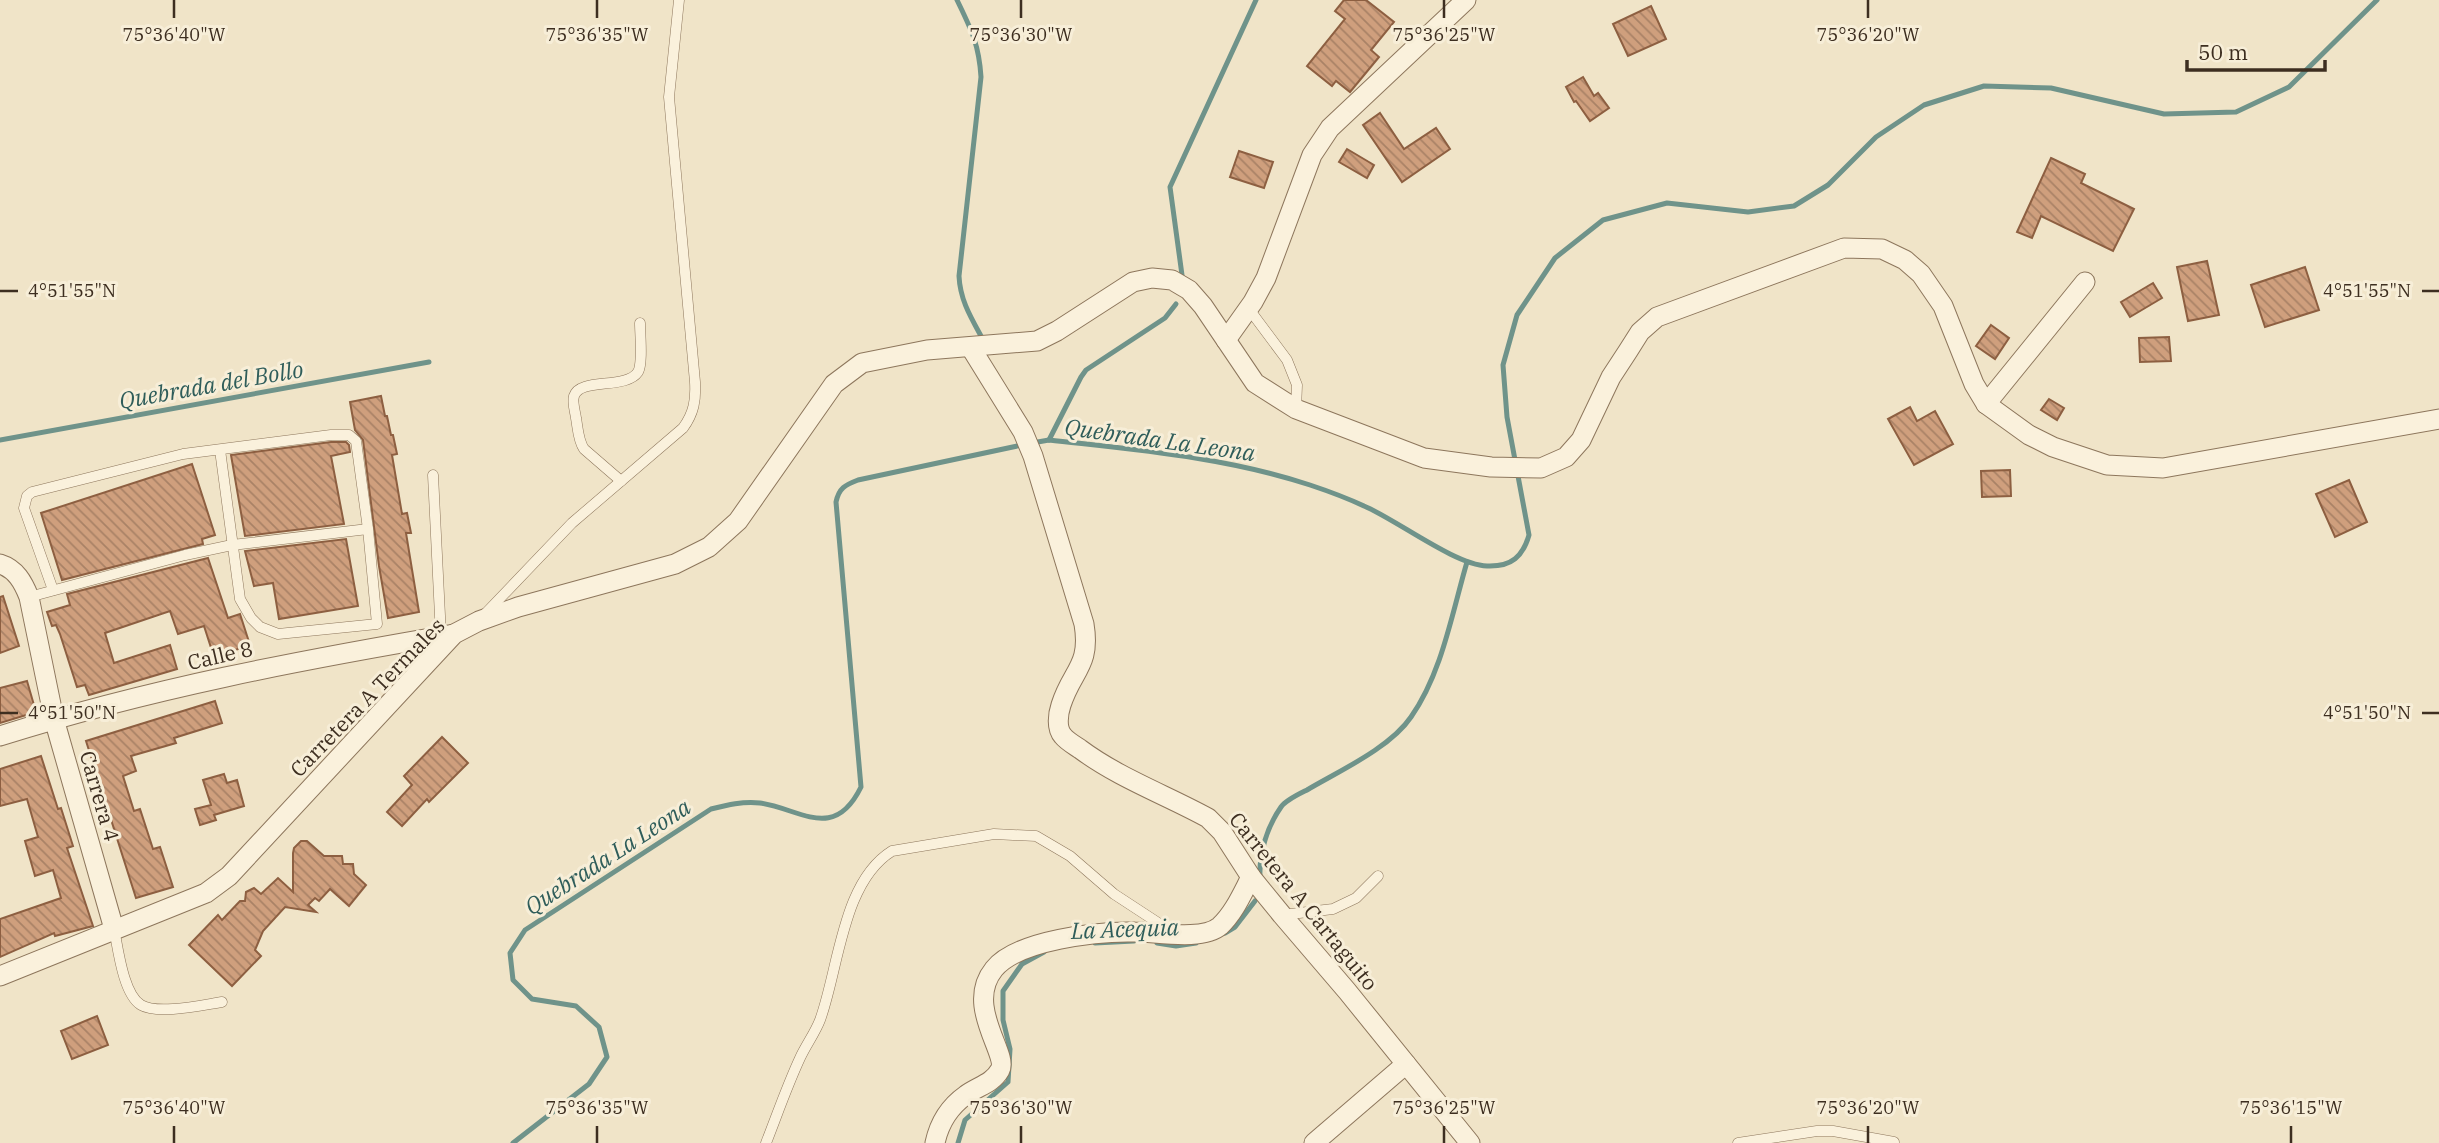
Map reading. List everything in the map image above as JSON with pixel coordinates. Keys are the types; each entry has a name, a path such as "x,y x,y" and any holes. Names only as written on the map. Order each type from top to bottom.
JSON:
{"street":[{"path":"1226,340 1249,309 1266,278 1312,155 1330,128 1466,0"},
{"name":"Carretera A Termales","path":"0,976 206,893 229,876 447,635 530,604 675,564 709,548 738,521 834,384 862,363 927,350 1037,341 1133,282 1152,278 1172,280 1189,290 1203,306 1255,383 1296,409 1424,458 1491,467 1541,468 1566,457 1581,440 1611,377 1640,332 1657,317 1844,247 1882,249 1905,260 1920,274 1943,306 1974,384 1986,404"},
{"path":"2085,282 1986,404 2029,435 2053,447 2106,465 2163,468 2439,419"},
{"name":"Carretera A Cartaguito","path":"971,348 1023,432 1033,456 1084,624 1087,641 1083,662 1065,692 1058,724 1061,735 1098,763 1208,818 1222,832 1251,877 1470,1143"},
{"name":"Carrera 4","path":"0,564 9,567 22,580 29,597 54,719 114,929"},
{"name":"Calle 8","path":"0,736 54,719 256,669 447,635"},
{"path":"935,1143 938,1130 950,1109 966,1094 988,1083 1002,1064 984,1016 984,989 994,968 1021,950 1066,937 1133,931 1201,933 1218,928 1238,904 1251,877"},
{"path":"1314,1143 1406,1064"}],"lane":[{"path":"479,621 572,523 683,428 692,415 696,399 669,97 678,0"},
{"path":"1249,309 1287,360 1297,385 1296,409"},
{"path":"621,481 584,449 580,442 572,398 576,391 583,387 629,379 636,374 640,367 640,323"},
{"path":"53,590 24,508 27,496 32,492 183,454 331,435 352,436 356,440 368,529 377,624 278,634 260,627 251,618 240,599 220,450"},
{"path":"433,475 447,635"},
{"path":"29,597 232,545 368,529"},
{"path":"766,1143 800,1058 819,1021 845,928 867,874 892,850 994,834 1036,836 1070,856 1114,894 1175,934"},
{"path":"1282,915 1333,909 1356,898 1378,876"},
{"path":"114,929 130,994 141,1005 159,1010 222,1002"},
{"path":"1738,1143 1817,1131 1833,1131 1894,1142"}],"building":[{"path":"1344,0 1366,0 1394,22 1371,50 1379,57 1350,92 1336,81 1332,86 1307,66 1345,19 1335,11"},
{"path":"1651,6 1666,39 1628,56 1613,24"},
{"path":"1583,77 1594,96 1598,93 1609,108 1590,121 1576,101 1574,102 1566,87"},
{"path":"1380,113 1404,149 1436,128 1450,149 1402,182 1363,125"},
{"path":"1347,149 1374,165 1367,178 1339,162"},
{"path":"1239,151 1273,162 1264,188 1230,177"},
{"path":"2051,158 2085,174 2081,183 2134,209 2113,251 2041,216 2032,238 2017,232"},
{"path":"2207,261 2219,315 2188,321 2177,267"},
{"path":"2305,267 2319,310 2265,327 2251,285"},
{"path":"2153,283 2162,298 2130,317 2121,302"},
{"path":"1991,325 2009,338 1995,359 1976,346"},
{"path":"2169,337 2171,361 2140,362 2139,338"},
{"path":"381,396 397,454 392,455 402,514 407,513 411,533 406,533 419,612 388,618 363,440 355,430 350,402"},
{"path":"2049,399 2064,408 2057,420 2041,410"},
{"path":"1910,407 1917,421 1935,411 1953,444 1914,465 1888,419"},
{"path":"346,442 349,445 350,452 331,456 344,524 245,536 231,455"},
{"path":"192,464 215,535 202,539 203,544 62,580 41,513"},
{"path":"2010,470 2011,496 1982,497 1981,471"},
{"path":"2349,480 2367,522 2335,537 2316,494"},
{"path":"346,539 358,606 279,619 273,583 254,586 245,551"},
{"path":"208,558 228,618 240,614 250,645 214,657 204,626 178,634 170,611 105,633 114,663 170,645 177,669 89,695 85,685 77,687 60,634 56,625 52,626 47,612 70,605 67,594"},
{"path":"3,596 19,646 0,653 0,597"},
{"path":"27,681 36,712 0,723 0,688"},
{"path":"215,701 222,723 174,738 176,743 131,756 136,771 123,776 134,811 140,809 153,849 160,847 173,887 136,898 86,741"},
{"path":"442,737 468,763 429,802 427,799 402,826 387,812 412,785 404,776"},
{"path":"41,756 73,846 67,848 93,926 55,936 54,933 0,957 0,919 61,898 53,870 35,876 25,841 38,837 27,799 0,806 0,769"},
{"path":"224,774 227,783 237,780 244,806 214,815 216,820 200,825 195,809 211,805 203,780"},
{"path":"301,841 307,841 324,856 342,856 343,864 353,864 354,874 366,885 349,906 330,889 319,901 315,898 308,905 316,912 285,907 263,931 255,950 261,956 232,986 189,945 218,915 222,920 240,901 245,901 246,892 254,888 261,894 278,878 293,892 293,853"},
{"path":"97,1016 108,1045 72,1059 61,1031"}],"waterway":[{"path":"957,0 974,37 981,77 959,276 969,314 981,336"},
{"path":"1182,275 1170,187 1256,0"},
{"name":"Quebrada La Leona","path":"1032,443 1049,440 1148,451 1278,475 1364,506 1459,558 1474,564 1503,565 1520,554 1529,535 1507,417 1503,365 1517,315 1555,258 1603,220 1667,203 1748,212 1794,206 1828,185 1876,137 1924,105 1984,86 2051,88 2164,114 2236,112 2289,87 2377,0"},
{"path":"1049,440 1086,370 1165,318 1176,304"},
{"name":"Quebrada del Bollo","path":"0,440 429,362"},
{"name":"Quebrada La Leona","path":"513,1143 589,1084 607,1057 599,1027 576,1006 532,999 513,980 510,953 525,930 711,809 760,803 816,818 828,818 840,814 851,804 861,787 836,502 841,490 858,480 1022,445"},
{"name":"La Acequia","path":"1260,877 1265,840 1283,804 1377,749 1411,717 1422,700 1438,662 1467,562"},
{"name":"La Acequia","path":"1225,933 1235,927 1255,901"},
{"name":"La Acequia","path":"1095,943 1134,941"},
{"name":"La Acequia","path":"1157,943 1176,946 1196,943"},
{"name":"La Acequia","path":"958,1143 965,1120 1008,1082 1010,1049 1003,1020 1003,991 1022,964 1044,952"}]}
